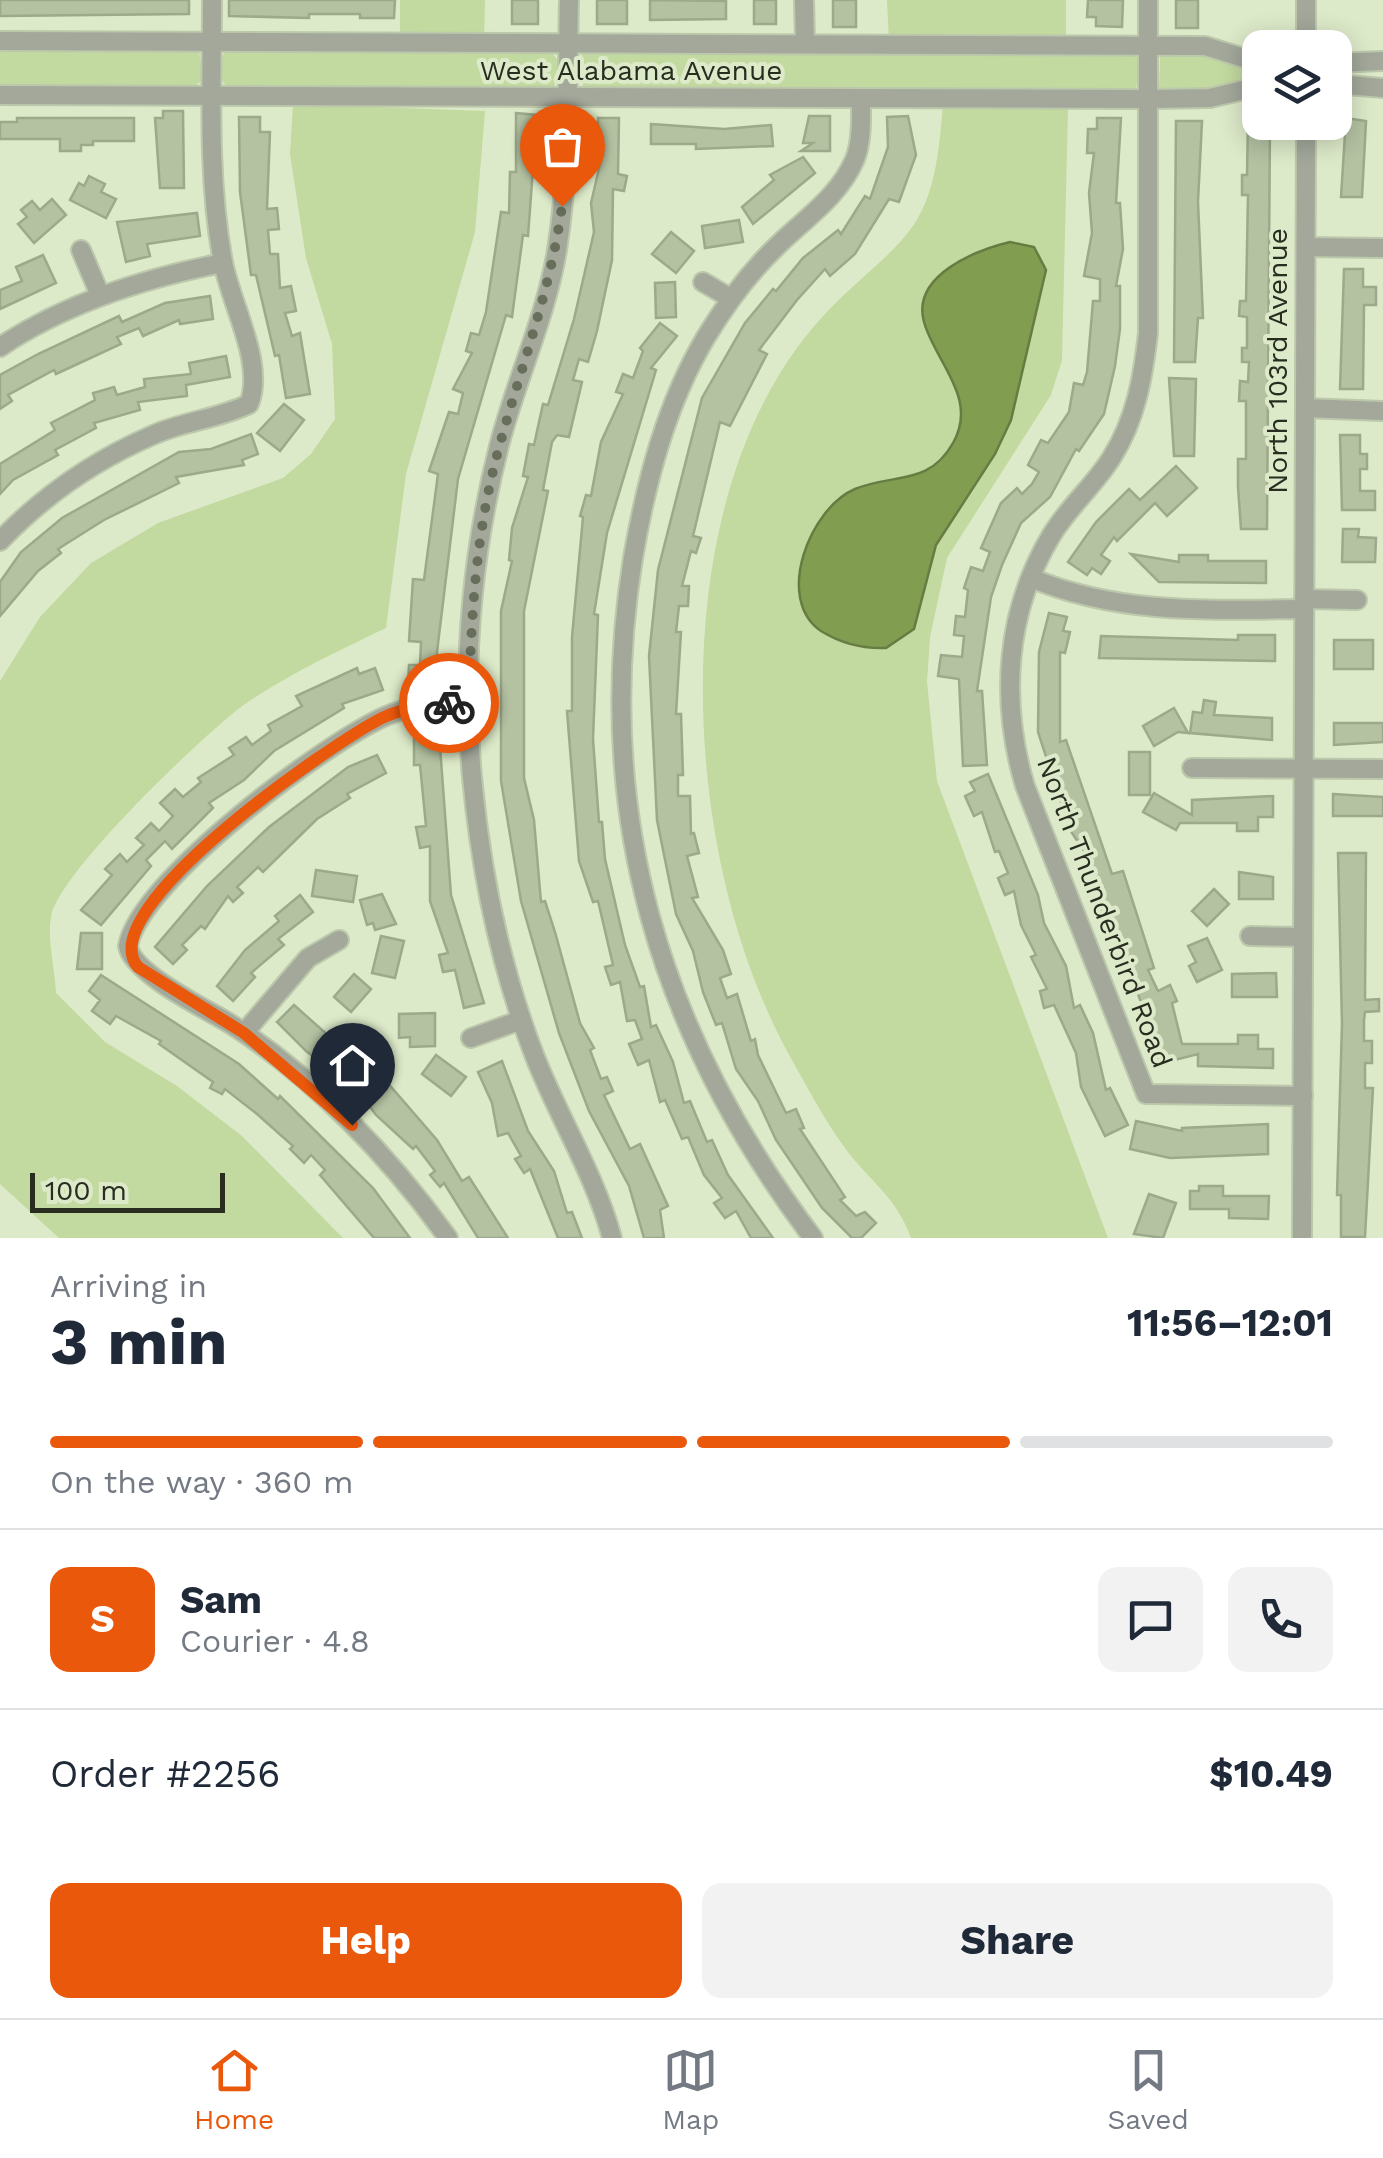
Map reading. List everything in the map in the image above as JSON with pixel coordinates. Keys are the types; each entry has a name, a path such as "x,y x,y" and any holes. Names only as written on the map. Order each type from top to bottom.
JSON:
{"street":[{"path":"0,542 25,515 84,471 154,434 249,404 255,382 223,263 213,169 212,0"},
{"path":"570,0 568,98 556,252 499,446 471,596 469,703 472,775 485,878 521,1020 598,1194 612,1238"},
{"path":"804,0 805,42"},
{"name":"North Thunderbird Road","path":"1148,0 1148,333 1136,401 1120,443 1050,537 1031,578 1010,658 1012,743 1025,786 1146,1094 1303,1096"},
{"path":"1306,0 1306,30"},
{"name":"West Alabama Avenue","path":"0,41 805,42 1217,48 1242,57"},
{"path":"1352,62 1383,61"},
{"path":"1352,85 1383,88"},
{"name":"West Alabama Avenue","path":"0,94 1148,99 1210,98 1242,90"},
{"path":"812,1238 754,1157 686,1026 648,914 624,769 623,640 642,510 675,400 730,298 844,179 856,154 862,99"},
{"name":"North 103rd Avenue","path":"1302,1238 1306,140"},
{"path":"1306,246 1383,248"},
{"path":"81,250 100,295"},
{"path":"0,347 100,295 160,275 223,263"},
{"path":"703,282 730,298"},
{"path":"1304,408 1383,411"},
{"path":"1120,443 1139,453"},
{"path":"1031,578 1086,599 1140,608 1357,600"},
{"path":"448,1238 352,1125 244,1033 138,967 128,946 139,920 231,824 331,747 403,710 469,703"},
{"path":"1192,768 1383,769"},
{"path":"1250,936 1302,937"},
{"path":"244,1033 308,958 339,940"},
{"path":"471,1038 521,1020"}],"shaded area":[{"path":"400,0 485,0 484,43 400,43"},
{"path":"887,0 1066,0 1066,46 889,43"},
{"path":"0,47 199,50 203,80 192,88 0,87"},
{"path":"229,48 550,50 558,61 557,82 550,90 227,87 220,67"},
{"path":"585,51 1135,54 1140,59 1136,90 586,89 579,70"},
{"path":"1212,53 1242,66 1242,80 1230,89 1159,88 1160,56"},
{"path":"293,104 485,111 475,232 406,474 386,628 262,693 199,743 79,869 60,896 51,917 50,935 56,993 105,1042 177,1086 242,1136 343,1238 59,1238 0,1184 0,681 40,617 91,563 158,523 283,478 311,454 335,419 332,344 306,258 290,154"},
{"path":"943,106 1068,108 1062,360 1051,395 947,558 930,637 927,682 937,781 1108,1238 911,1238 890,1200 837,1137 787,1051 754,977 728,896 711,809 703,719 705,630 717,543 739,461 772,387 796,349 915,223 932,181"},
{"path":"1010,242 1034,247 1046,270 1011,420 995,454 936,545 914,629 886,648 837,639 821,631 807,616 800,598 799,577 812,534 839,499 869,484 922,472 943,457 953,443 960,427 958,395 929,337 923,305 927,291 950,267"}],"building":[{"path":"0,0 189,0 189,14 0,16"},
{"path":"229,0 395,0 394,18 309,14 309,18 229,16"},
{"path":"512,0 538,0 538,24 512,24"},
{"path":"597,0 627,0 627,24 597,24"},
{"path":"650,0 726,1 726,19 650,20"},
{"path":"754,0 776,0 776,24 754,24"},
{"path":"833,0 856,0 856,27 833,27"},
{"path":"1088,0 1123,0 1122,27 1096,26 1096,17 1087,17"},
{"path":"1176,0 1198,0 1198,28 1176,28"},
{"path":"163,111 183,111 184,188 160,188 155,118 163,118"},
{"path":"516,113 537,115 528,236 523,235 512,317 506,315 458,479 437,652 439,685 408,684 409,665 420,665 421,642 409,641 413,579 424,580 438,474 429,471 449,412 458,414 463,393 453,389 472,353 466,351 471,333 479,335 486,312 501,212 509,213 510,172 516,172"},
{"path":"809,116 830,116 830,151 801,151 813,143 803,143"},
{"path":"908,116 916,155 899,202 889,199 855,254 830,276 825,269 797,300 759,350 767,354 730,426 720,422 693,536 701,538 696,553 691,551 682,586 689,586 688,606 679,606 676,632 681,632 676,714 681,714 683,775 678,775 678,796 690,796 691,834 694,833 699,853 687,856 698,897 692,898 723,950 731,974 720,978 727,998 737,994 751,1041 755,1039 758,1055 786,1113 796,1109 804,1128 800,1129 845,1197 840,1200 856,1216 865,1212 876,1223 861,1238 852,1238 822,1208 776,1140 758,1101 736,1069 722,1023 716,1025 703,992 693,951 676,914 657,820 649,656 658,570 702,398 745,323 773,289 776,291 803,258 838,230 841,234 865,196 870,199 888,147 887,117"},
{"path":"239,117 260,117 260,132 270,132 267,209 277,208 279,229 268,230 270,254 278,254 280,288 291,286 296,311 285,313 292,336 300,333 310,394 286,398 279,355 275,356 256,275 251,275 240,192"},
{"path":"17,118 134,118 134,141 93,141 93,145 81,145 81,151 60,151 60,139 0,139 0,122 17,122"},
{"path":"598,118 619,118 618,174 627,176 624,191 613,189 612,260 588,362 579,359 573,380 582,382 569,437 557,435 552,442 543,490 548,491 524,611 524,778 534,820 541,902 545,901 580,1023 594,1048 590,1050 601,1079 607,1077 613,1091 604,1095 630,1149 640,1144 668,1206 660,1210 664,1238 644,1238 629,1186 589,1111 559,1033 521,901 501,781 501,611 512,561 512,528 528,477 523,476 529,444 534,445 543,404 548,405 574,319 594,232 591,203 603,151 598,151"},
{"path":"1097,118 1121,118 1116,203 1120,203 1123,249 1116,286 1120,286 1120,329 1115,366 1104,414 1079,451 1076,449 1050,497 1021,523 1002,565 991,597 977,691 982,691 987,765 963,766 959,679 938,676 941,655 962,657 964,636 954,635 956,616 965,617 968,590 964,588 971,567 983,571 990,552 981,548 1001,503 1017,488 1022,494 1032,484 1039,472 1028,465 1041,440 1048,443 1069,412 1074,383 1083,385 1087,372 1093,301 1100,301 1100,279 1084,276 1092,233 1089,193 1094,153 1087,153 1088,129 1097,129"},
{"path":"1352,119 1366,121 1362,197 1341,197 1345,140 1352,140"},
{"path":"1176,121 1202,121 1198,202 1203,318 1198,318 1195,362 1174,362"},
{"path":"651,124 724,129 771,125 773,146 696,149 696,144 651,144"},
{"path":"1248,140 1270,140 1267,529 1241,529 1238,487 1238,459 1246,459 1246,401 1239,401 1240,381 1248,382 1249,362 1242,362 1242,348 1247,348 1247,317 1239,316 1240,301 1246,301 1248,195 1242,195 1242,175 1247,175"},
{"path":"803,157 815,173 753,224 742,207 774,180 770,175"},
{"path":"89,176 105,184 101,192 116,199 106,218 70,200 79,183 84,186"},
{"path":"52,199 66,215 34,243 18,224 27,217 21,210 32,201 40,210"},
{"path":"197,213 200,236 147,244 150,256 126,262 117,222"},
{"path":"739,220 743,242 705,248 702,226"},
{"path":"671,232 694,251 676,273 652,254"},
{"path":"43,255 56,283 0,309 0,290 22,281 16,267"},
{"path":"1344,269 1363,269 1363,287 1376,287 1376,305 1364,305 1363,389 1340,389"},
{"path":"675,282 676,317 656,318 655,283"},
{"path":"210,296 213,319 180,324 179,320 143,336 139,328 117,337 121,344 56,374 54,370 8,395 12,401 0,409 0,375 38,354 119,316 122,322 165,303"},
{"path":"660,323 677,336 651,368 656,370 607,533 594,614 598,615 593,739 599,822 625,945 640,987 644,986 651,1027 656,1025 673,1062 684,1103 690,1101 707,1142 712,1140 728,1175 773,1238 751,1238 736,1211 725,1218 714,1203 722,1198 704,1175 688,1137 682,1139 665,1100 660,1102 649,1060 638,1065 629,1044 642,1039 635,1020 627,1021 620,982 611,985 605,967 613,965 598,901 593,902 579,861 567,711 572,711 572,637 583,517 580,516 586,495 591,496 601,442 623,394 616,392 623,374 633,378 643,351 640,348"},
{"path":"226,356 230,377 186,385 187,396 138,402 140,410 94,423 96,428 55,450 58,455 13,480 0,494 0,464 55,430 51,423 95,400 93,393 114,387 117,395 145,387 144,379 191,374 189,363"},
{"path":"1169,378 1196,379 1194,456 1174,456"},
{"path":"284,404 304,420 280,451 257,433"},
{"path":"251,434 258,454 242,460 244,465 176,477 179,483 104,520 58,549 61,553 38,571 0,616 0,582 21,552 62,518 179,452 211,449"},
{"path":"1340,435 1360,435 1360,454 1367,454 1367,469 1360,469 1360,491 1375,491 1375,510 1342,510"},
{"path":"1176,466 1197,488 1167,516 1155,503 1117,541 1114,537 1101,555 1110,561 1101,574 1092,568 1087,575 1068,562 1096,522 1129,489 1140,500"},
{"path":"1343,529 1359,529 1358,537 1376,538 1375,562 1342,562"},
{"path":"1131,554 1179,562 1179,555 1208,555 1208,561 1266,561 1266,583 1159,582"},
{"path":"1049,613 1067,617 1063,631 1070,632 1065,653 1060,652 1060,742 1066,740 1112,874 1123,871 1154,968 1148,970 1158,991 1170,985 1177,1001 1172,1003 1182,1044 1238,1044 1238,1035 1258,1035 1258,1049 1273,1049 1273,1068 1198,1066 1198,1054 1159,1064 1148,1021 1119,943 1096,899 1088,857 1070,830 1038,732 1039,652"},
{"path":"1238,635 1275,635 1275,661 1099,658 1101,636 1238,640"},
{"path":"1334,640 1373,640 1373,669 1334,669"},
{"path":"357,668 359,674 375,668 383,690 342,704 344,708 274,751 244,780 209,803 213,808 172,849 165,841 146,860 151,866 101,925 81,910 112,875 105,869 120,854 127,862 144,845 136,838 151,823 159,831 173,816 160,803 175,789 183,797 201,782 198,778 234,755 229,748 246,737 252,745 271,731 268,725 302,706 296,696"},
{"path":"1204,700 1216,702 1214,715 1272,718 1272,740 1190,733 1193,712 1202,713"},
{"path":"1174,708 1188,733 1178,732 1154,746 1143,726"},
{"path":"1334,723 1383,723 1383,742 1334,745"},
{"path":"439,733 451,895 484,1003 464,1008 455,970 443,972 439,955 448,953 430,901 430,846 420,848 416,827 426,826 420,765 414,765 414,734"},
{"path":"1129,752 1150,752 1150,795 1129,795"},
{"path":"377,755 386,773 347,794 350,798 317,819 263,872 258,867 237,887 243,893 233,902 228,896 205,929 201,926 182,945 187,950 173,964 155,947 207,886 269,827 348,767"},
{"path":"988,774 1038,895 1044,923 1066,966 1074,1008 1080,1005 1093,1033 1106,1090 1110,1088 1128,1125 1105,1136 1081,1087 1076,1053 1054,1005 1044,1008 1040,991 1047,989 1031,957 1036,955 1021,925 1014,891 1005,895 998,878 1008,873 999,851 995,852 982,812 974,816 965,796 975,791 970,782"},
{"path":"1154,793 1192,815 1192,800 1273,796 1273,817 1258,817 1258,831 1237,831 1237,823 1180,823 1176,830 1143,812"},
{"path":"1333,794 1383,797 1383,816 1333,816"},
{"path":"1338,853 1366,853 1365,1000 1379,999 1379,1011 1365,1012 1364,1020 1364,1041 1372,1041 1372,1063 1365,1063 1365,1088 1373,1088 1365,1237 1341,1237 1341,1195 1337,1195 1342,1024"},
{"path":"316,870 357,876 353,902 312,896"},
{"path":"1239,872 1273,877 1273,899 1239,899"},
{"path":"1214,889 1229,904 1207,926 1192,911"},
{"path":"382,894 396,924 375,930 373,923 367,925 360,900"},
{"path":"300,895 313,912 278,939 284,945 251,973 255,977 233,1001 217,986 245,950 279,921 275,916"},
{"path":"81,933 102,933 102,969 77,969"},
{"path":"381,936 404,941 395,978 372,973"},
{"path":"1207,938 1222,970 1197,982 1189,966 1196,962 1188,946"},
{"path":"1276,973 1277,997 1232,997 1232,974"},
{"path":"354,974 371,989 351,1012 334,997"},
{"path":"101,975 239,1064 278,1099 280,1096 373,1188 410,1238 374,1238 320,1175 325,1170 311,1155 304,1163 290,1149 293,1146 257,1114 225,1089 222,1094 210,1088 213,1082 159,1044 161,1041 116,1016 110,1024 92,1011 100,1000 89,991"},
{"path":"294,1005 367,1070 373,1066 437,1140 462,1181 469,1177 508,1238 478,1238 444,1183 440,1187 430,1175 435,1171 416,1146 413,1149 376,1115 346,1075 343,1079 306,1051 277,1022"},
{"path":"435,1013 435,1046 410,1047 410,1037 399,1038 399,1014"},
{"path":"436,1055 466,1077 451,1096 422,1074"},
{"path":"502,1061 528,1131 554,1171 567,1213 572,1212 582,1238 558,1238 530,1169 524,1173 515,1159 521,1156 508,1133 498,1136 492,1103 478,1072"},
{"path":"1136,1121 1182,1131 1268,1124 1268,1154 1170,1158 1130,1149"},
{"path":"1199,1186 1223,1186 1223,1196 1269,1196 1268,1219 1229,1218 1229,1209 1190,1209 1190,1191 1199,1191"},
{"path":"1149,1194 1176,1203 1163,1238 1134,1234"}],"way so far":[{"path":"449,703 469,703 471,596 484,520 499,446 547,294 562,206"}],"route":[{"path":"352,1125 244,1033 138,967 129,954 129,939 139,920 179,874 260,798 358,730 386,716 449,703"}]}
